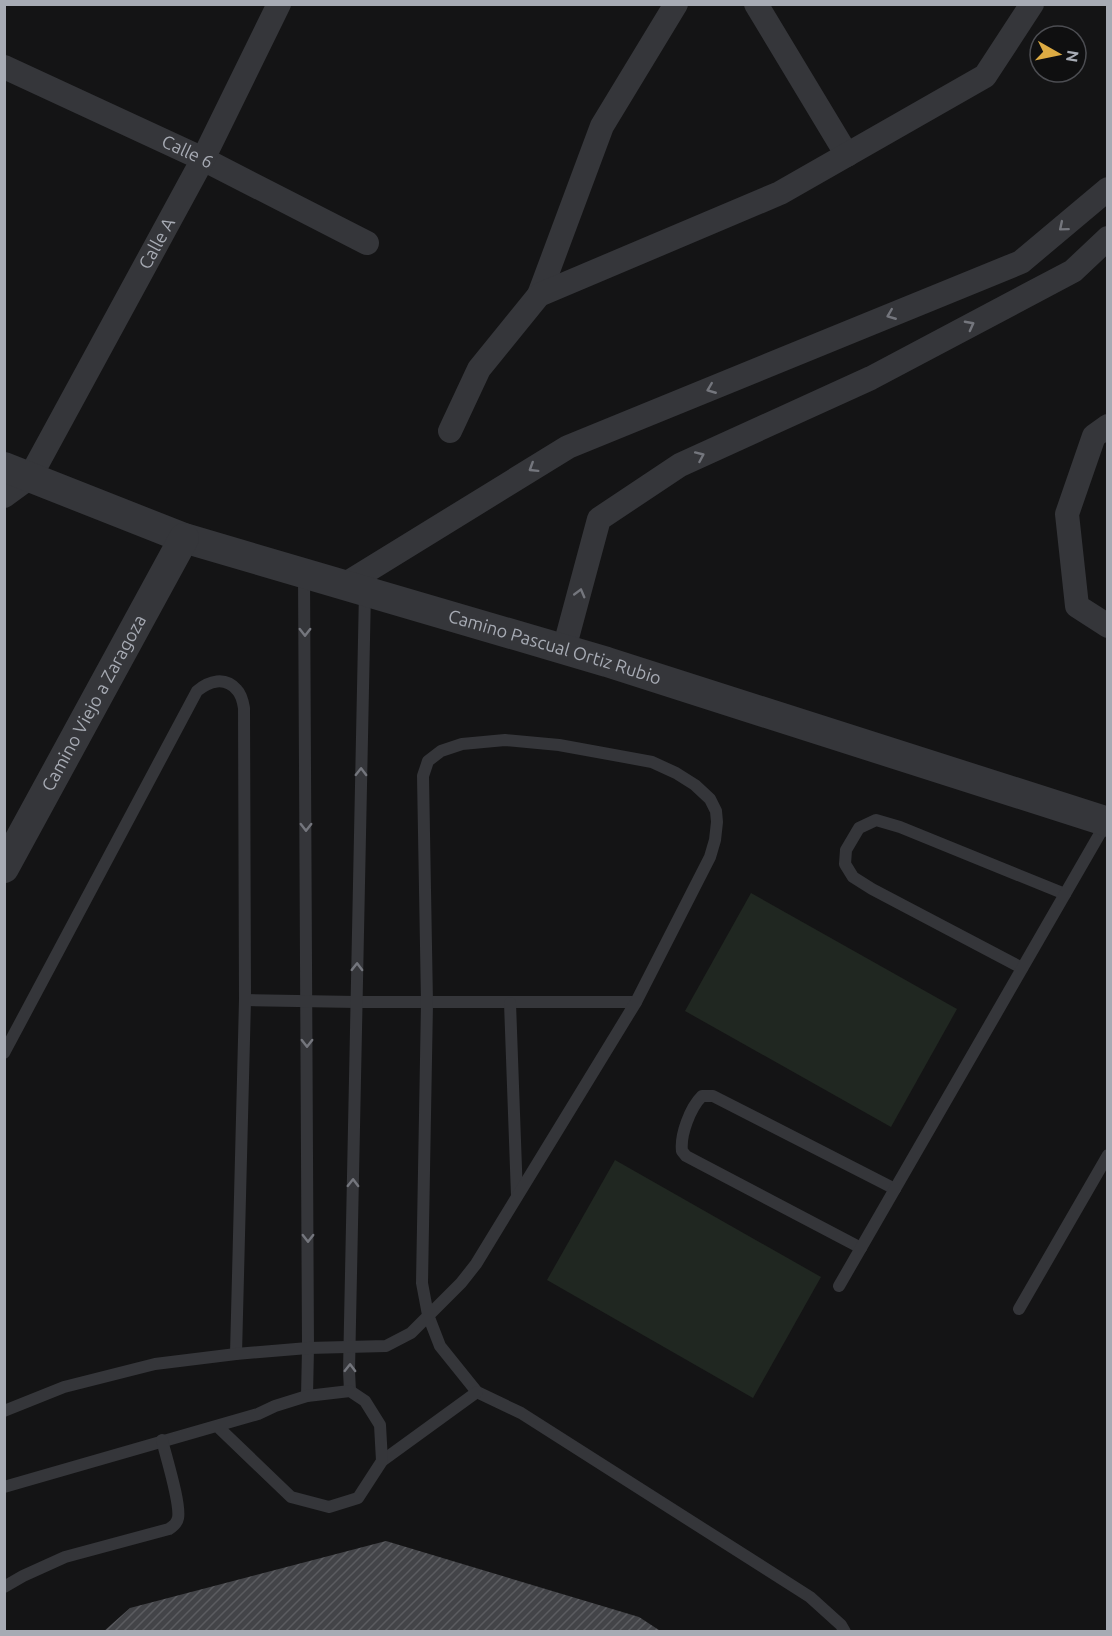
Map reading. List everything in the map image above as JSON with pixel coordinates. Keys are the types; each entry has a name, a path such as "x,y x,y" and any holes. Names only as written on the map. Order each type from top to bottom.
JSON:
{"street":[{"name":"Calle A","path":"17,472 203,159 279,4"},
{"path":"450,430 479,369 539,295 602,126 676,4"},
{"path":"756,4 847,155"},
{"path":"539,295 780,193 985,76 1032,4"},
{"name":"Calle 6","path":"4,67 203,159 367,243"},
{"path":"354,588 568,447 1021,262 1107,189"},
{"path":"564,649 599,519 680,465 871,378 1073,271 1107,238"},
{"path":"1103,434 1067,514 1077,606 1107,626"},
{"path":"4,496 17,472"},
{"name":"Camino Pascual Ortiz Rubio","path":"17,472 184,538 564,649 1107,822"},
{"name":"Camino Viejo a Zaragoza","path":"4,868 184,538"}],"lane":[{"path":"304,573 309,1348 307,1396"},
{"path":"350,1390 356,1002 354,588"},
{"path":"4,1053 197,690 207,682 230,683 239,691 244,708 245,1000 236,1354"},
{"path":"4,1411 64,1387 154,1364 309,1348 386,1346 411,1333 428,1315 461,1282 476,1264 636,1002 710,857 717,822 716,811 710,799 695,785 652,762 559,745 505,740 462,744 441,751 428,761 423,776 427,1003 422,1283 428,1315 440,1346 477,1392 521,1413 810,1597 845,1632"},
{"path":"1022,968 872,889 854,877 845,864 846,850 859,828 876,820 900,827 1065,894"},
{"path":"839,1287 1107,822"},
{"path":"245,1000 427,1003 636,1002"},
{"path":"510,1003 517,1198"},
{"path":"861,1248 686,1156 682,1151 682,1133 697,1101 702,1096 713,1096 895,1189"},
{"path":"1019,1309 1107,1155"},
{"path":"4,1487 258,1414 307,1396 350,1390 364,1401 380,1425 382,1461"},
{"path":"217,1426 291,1497 329,1507 358,1498 382,1461 477,1392"},
{"path":"4,1587 65,1557 173,1526 177,1522 178,1508 162,1440"}],"shaded area":[{"path":"751,893 957,1009 891,1127 685,1011"},
{"path":"615,1160 821,1277 753,1398 547,1280"}],"building":[{"path":"386,1541 639,1617 662,1632 103,1632 130,1608"}]}
